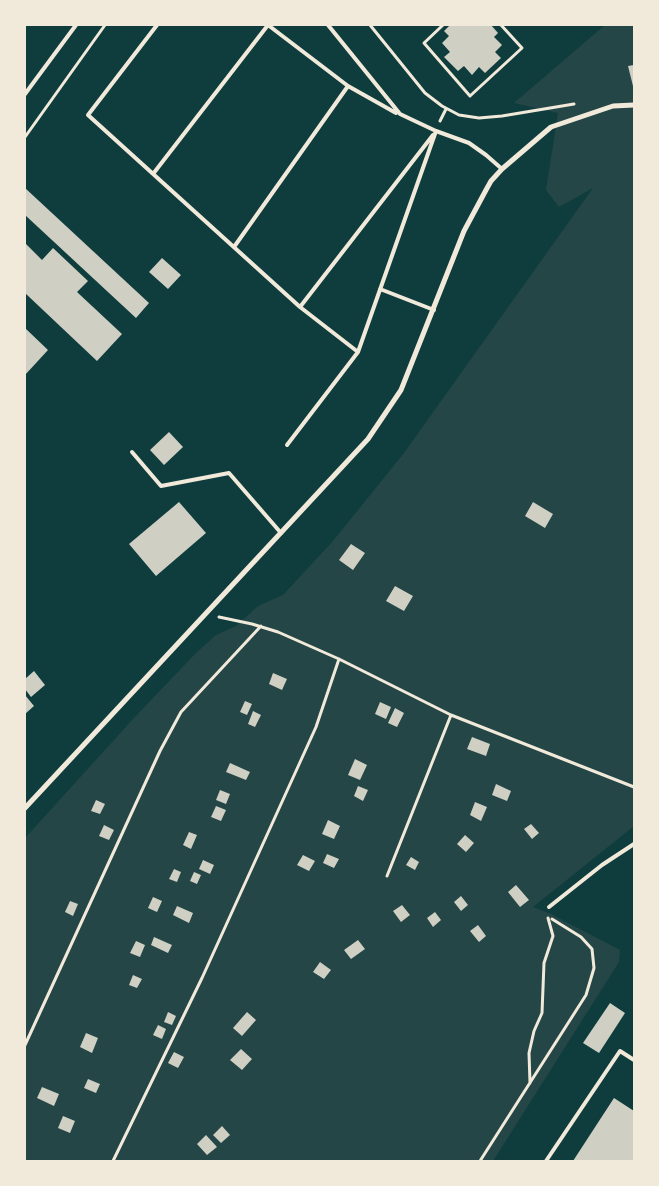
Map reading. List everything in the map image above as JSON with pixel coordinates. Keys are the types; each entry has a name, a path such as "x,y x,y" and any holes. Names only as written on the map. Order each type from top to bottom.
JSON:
{"street":[{"path":"25,808 368,439 401,390 464,231 486,190 502,169 551,127 613,106 634,105"}],"lane":[{"path":"25,94 76,25"},
{"path":"157,25 88,115 300,307 358,352"},
{"path":"153,174 268,25 348,86 436,131 469,143 502,169"},
{"path":"328,25 400,114"},
{"path":"234,247 348,86"},
{"path":"287,445 358,352 436,131"},
{"path":"300,307 436,131"},
{"path":"380,289 434,310"},
{"path":"132,452 161,486 229,473 280,533"},
{"path":"549,907 602,865 634,844"},
{"path":"546,1161 620,1051 634,1060"}],"path":[{"path":"25,138 105,25"},
{"path":"370,25 425,92 442,106 459,114 478,118 502,116 578,103"},
{"path":"443,25 424,43 470,96 522,48 501,25"},
{"path":"205,614 261,626 278,632 339,659 451,715 634,786"},
{"path":"25,1045 160,751 181,712 261,626"},
{"path":"114,1161 202,978 300,763 316,727 339,659"},
{"path":"387,876 451,715"},
{"path":"480,1161 530,1083 586,995 594,968 592,949 581,937 548,916 553,936 544,963 542,1013 534,1031 529,1053 530,1083"}],"shaded area":[{"path":"605,25 634,25 634,826 533,907 551,914 620,950 619,962 493,1161 26,1161 25,838 195,654 216,635 236,626 258,606 283,595 333,541 404,453 593,188 559,207 546,190 558,113 514,103"}],"building":[{"path":"450,25 491,25 498,33 494,37 502,45 495,52 501,58 485,73 479,67 472,75 464,66 458,71 444,57 450,52 442,43 449,36 444,31"},
{"path":"634,65 634,86 633,86 628,66"},
{"path":"25,188 149,303 136,318 25,215"},
{"path":"25,243 42,260 53,248 88,281 77,292 122,334 97,361 25,293"},
{"path":"162,258 181,275 168,289 149,272"},
{"path":"25,328 48,350 25,375"},
{"path":"169,432 183,447 164,465 150,450"},
{"path":"179,502 206,533 156,576 129,544"},
{"path":"533,502 553,514 545,528 525,516"},
{"path":"351,544 365,553 353,570 339,560"},
{"path":"395,586 413,596 404,611 386,601"},
{"path":"34,671 45,685 31,697 25,689 25,679"},
{"path":"273,673 287,679 282,690 269,684"},
{"path":"25,695 34,706 25,714"},
{"path":"245,701 252,704 247,715 240,712"},
{"path":"380,702 391,707 386,719 375,714"},
{"path":"395,708 404,713 397,727 388,723"},
{"path":"253,711 261,715 255,727 248,724"},
{"path":"472,737 490,744 486,756 467,749"},
{"path":"355,759 367,765 360,780 348,775"},
{"path":"230,763 250,772 246,780 226,772"},
{"path":"496,784 511,791 507,801 492,795"},
{"path":"358,786 368,790 363,801 354,796"},
{"path":"220,790 230,794 226,804 216,800"},
{"path":"96,800 105,804 100,814 91,811"},
{"path":"475,802 487,807 481,821 470,815"},
{"path":"216,806 226,810 221,821 211,817"},
{"path":"328,820 340,826 334,839 322,834"},
{"path":"531,824 539,833 532,839 524,829"},
{"path":"104,825 114,830 109,840 99,836"},
{"path":"189,832 197,835 191,849 183,845"},
{"path":"465,835 474,843 466,852 457,844"},
{"path":"327,854 339,859 334,868 323,863"},
{"path":"303,855 315,861 309,871 297,865"},
{"path":"411,857 419,862 415,870 406,865"},
{"path":"203,860 214,865 210,874 199,869"},
{"path":"174,869 181,872 177,882 169,879"},
{"path":"194,872 201,875 197,884 190,881"},
{"path":"516,885 529,900 520,907 508,892"},
{"path":"461,896 468,905 461,911 454,902"},
{"path":"153,897 162,901 157,912 148,908"},
{"path":"70,901 78,904 73,916 65,912"},
{"path":"402,905 410,915 401,922 393,911"},
{"path":"177,906 193,913 189,923 173,915"},
{"path":"435,912 441,920 433,927 427,918"},
{"path":"478,925 486,936 479,942 470,931"},
{"path":"154,937 172,945 168,953 151,945"},
{"path":"358,940 365,949 351,959 344,950"},
{"path":"136,941 145,945 140,957 130,953"},
{"path":"320,962 331,970 324,979 313,972"},
{"path":"133,975 142,979 137,988 129,985"},
{"path":"610,1003 625,1013 599,1053 583,1043"},
{"path":"168,1012 176,1016 172,1025 164,1022"},
{"path":"247,1012 256,1020 242,1036 233,1028"},
{"path":"158,1025 166,1029 162,1039 153,1035"},
{"path":"86,1033 98,1038 92,1053 80,1047"},
{"path":"241,1049 252,1059 242,1070 230,1060"},
{"path":"174,1052 184,1057 178,1068 168,1063"},
{"path":"88,1079 100,1084 96,1093 84,1088"},
{"path":"42,1087 59,1094 54,1106 37,1098"},
{"path":"614,1098 634,1111 634,1161 573,1161"},
{"path":"63,1116 75,1121 70,1133 58,1128"},
{"path":"222,1126 230,1135 221,1143 213,1135"},
{"path":"206,1135 217,1147 207,1155 197,1144"}]}
